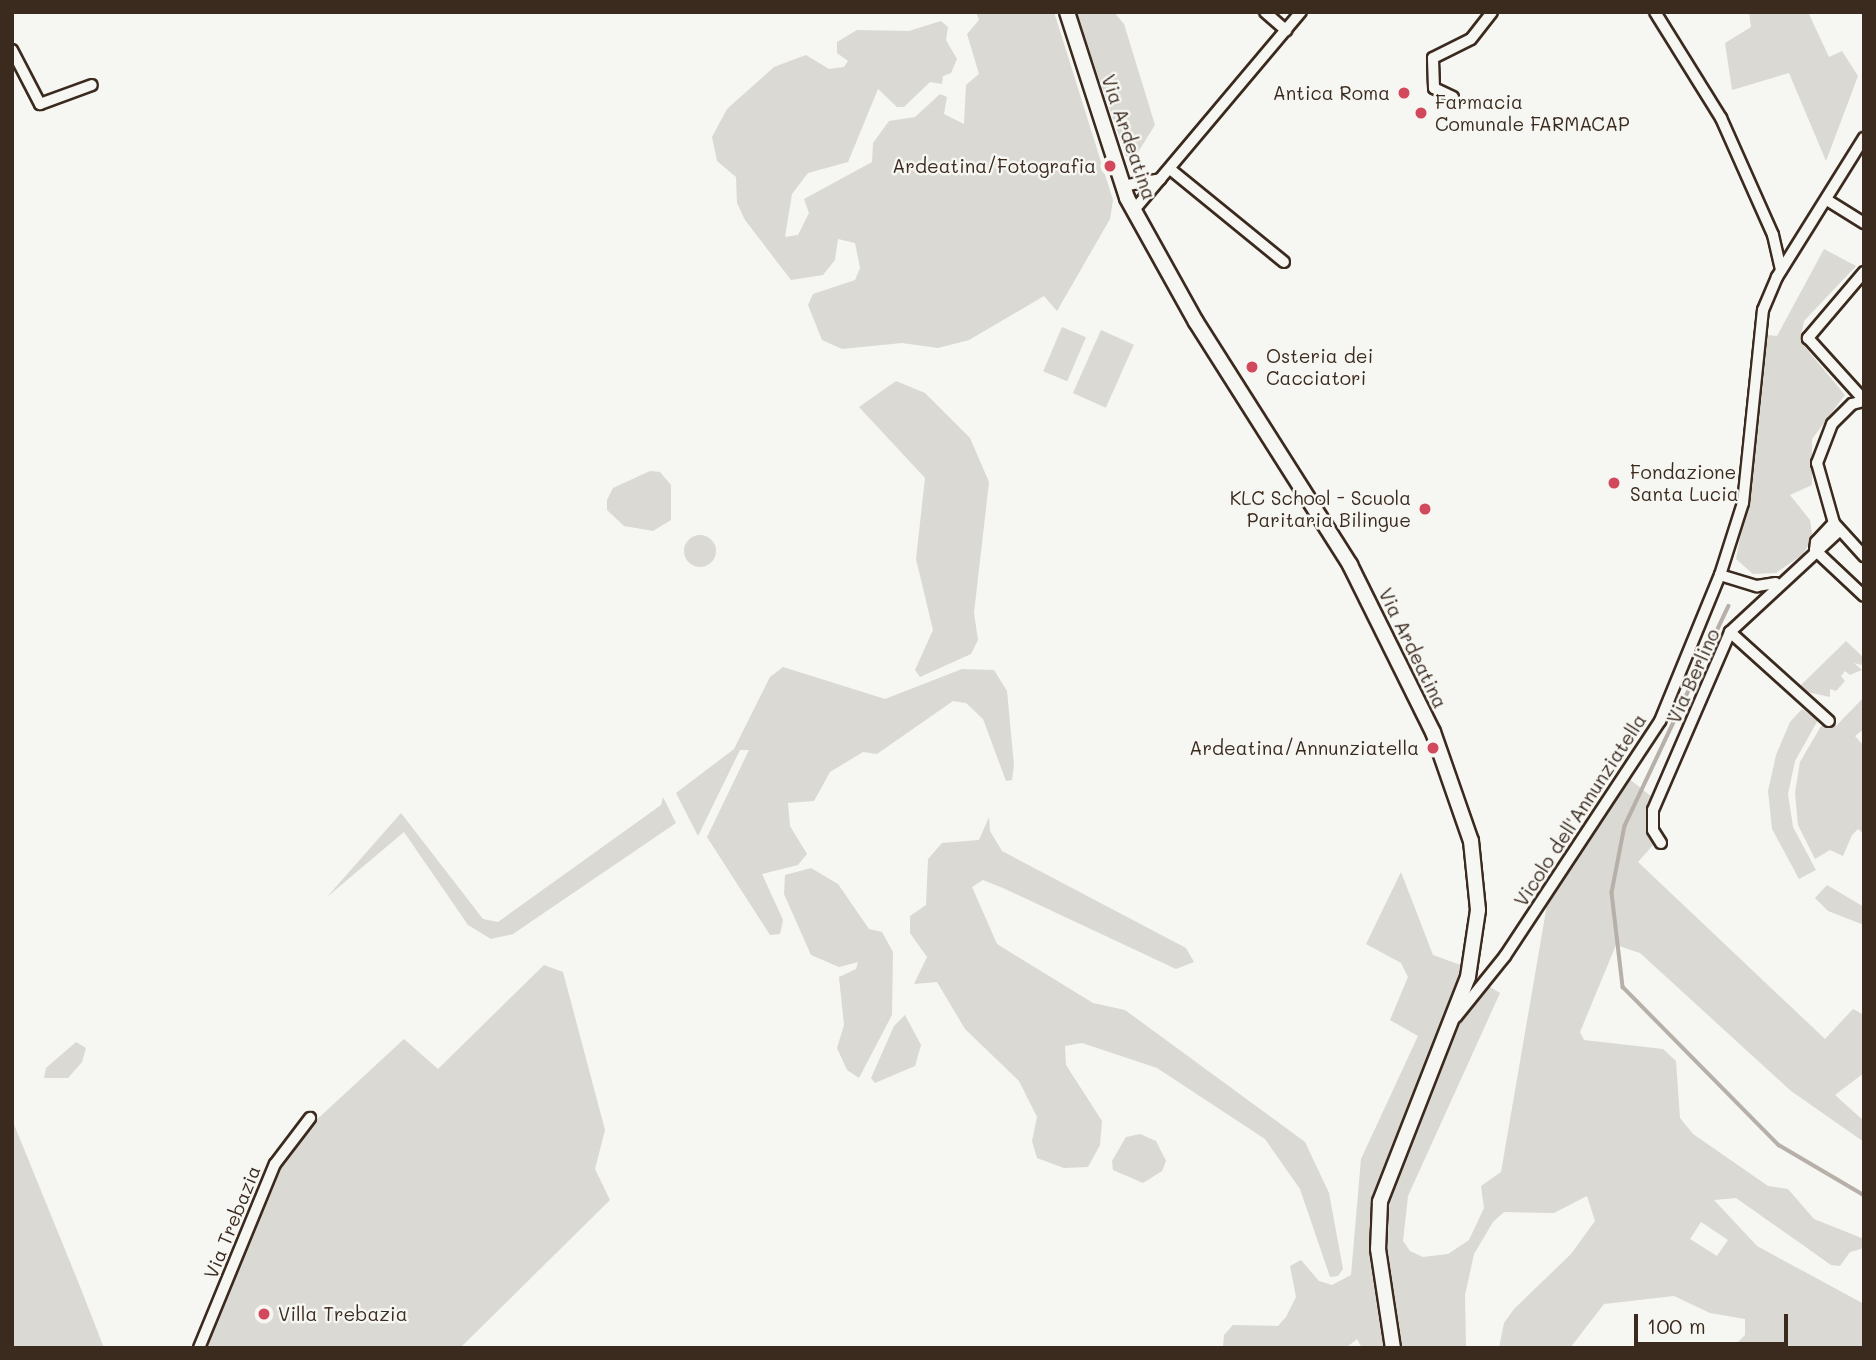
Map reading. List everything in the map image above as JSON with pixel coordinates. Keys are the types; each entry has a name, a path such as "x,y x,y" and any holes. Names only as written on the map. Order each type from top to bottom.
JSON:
{"main road":[{"name":"Via Ardeatina","path":"1067,12 1122,186 1133,210 1196,322 1350,565 1433,732 1466,820 1475,862 1475,941 1455,1018 1415,1105 1380,1202 1378,1249 1393,1348"}],"street":[{"path":"1265,12 1286,30"},
{"path":"1133,210 1301,12"},
{"path":"1453,97 1434,88 1433,58 1471,39 1492,12"},
{"path":"1655,12 1721,118 1770,225 1781,270"},
{"path":"12,50 40,104 92,85"},
{"name":"Vicolo dell'Annunziatella","path":"1455,1018 1505,956 1649,740 1720,575 1735,528 1745,487 1759,327 1781,270 1828,201 1864,138"},
{"path":"1170,169 1284,262"},
{"path":"1122,186 1160,179"},
{"path":"1828,201 1864,223"},
{"path":"1864,272 1808,338 1864,401 1852,404 1832,424 1817,458 1836,527 1864,556"},
{"name":"Via Berlino","path":"1661,843 1653,830 1653,810 1730,632 1776,583 1815,550 1816,542 1836,527"},
{"path":"1815,550 1864,596"},
{"path":"1720,575 1757,586 1776,583"},
{"path":"1730,632 1829,721"},
{"name":"Via Trebazia","path":"200,1348 275,1164 310,1118"}],"shaded area":[{"path":"976,12 1054,12 1113,200 1110,219 1057,311 1044,296 969,340 938,348 902,343 842,349 822,340 808,305 813,294 855,280 860,268 855,243 838,239 835,260 823,275 791,280 745,220 737,203 736,177 717,161 712,137 727,109 774,67 806,55 829,69 844,67 848,61 837,53 837,42 857,30 909,31 941,21 948,27 946,40 957,59 951,73 943,76 942,84 930,82 904,107 897,107 878,89 848,162 808,173 792,194 785,237 798,235 809,213 804,199 872,162 873,143 889,121 915,117 940,94 947,97 944,114 964,124 966,85 979,74 967,34 979,20"},
{"path":"1076,12 1114,12 1124,24 1155,125 1135,157 1126,156"},
{"path":"1749,12 1808,12 1829,57 1842,51 1858,76 1826,161 1789,73 1732,90 1725,43 1751,27"},
{"path":"1824,249 1856,266 1804,321 1800,341 1845,395 1812,439 1812,485 1790,495 1810,520 1813,539 1802,555 1776,573 1753,574 1736,559 1751,480 1762,350 1767,335 1777,336"},
{"path":"1062,327 1086,337 1067,381 1043,371"},
{"path":"1101,330 1134,345 1106,408 1073,393"},
{"path":"896,381 925,393 970,438 989,482 974,613 978,640 971,654 920,677 915,670 933,630 916,559 925,478 859,407"},
{"path":"650,471 660,472 671,485 671,520 653,531 624,526 607,510 607,500 613,488"},
{"path":"700,535 711,540 716,551 711,562 700,567 689,562 684,551 689,540"},
{"path":"1846,641 1864,658 1861,665 1854,663 1862,670 1850,675 1845,671 1841,676 1845,681 1836,691 1830,689 1830,697 1807,692 1800,686"},
{"path":"783,667 885,699 962,669 994,670 1007,691 1014,765 1012,780 1006,781 983,719 966,703 953,701 877,754 863,752 830,772 814,801 788,803 790,826 807,854 798,865 762,874 783,920 780,934 770,935 707,837 749,750 740,750 698,836 676,793 734,749 770,677"},
{"path":"1864,697 1864,729 1855,736 1864,746 1864,834 1858,829 1852,835 1843,856 1830,850 1815,859 1798,825 1795,793 1800,762 1821,726 1836,726"},
{"path":"1802,709 1818,720 1795,761 1788,794 1793,827 1816,870 1799,879 1772,829 1768,791 1776,755 1790,722"},
{"path":"1628,778 1652,797 1647,823 1654,844 1638,862 1825,1039 1853,1009 1864,1015 1864,1073 1835,1095 1864,1121 1864,1142 1791,1091 1640,953 1616,945 1580,1032 1584,1040 1663,1049 1676,1061 1680,1118 1693,1134 1768,1186 1788,1189 1814,1219 1864,1239 1864,1248 1850,1252 1840,1266 1831,1265 1736,1198 1714,1200 1757,1246 1864,1304 1864,1348 1732,1348 1745,1335 1745,1319 1710,1313 1674,1296 1604,1304 1570,1348 1499,1348 1504,1323 1514,1309 1571,1254 1595,1221 1587,1196 1554,1213 1504,1212 1493,1222 1474,1254 1465,1295 1466,1348 1362,1348 1357,1339 1346,1348 1223,1348 1224,1335 1233,1325 1278,1326 1286,1317 1296,1297 1290,1266 1301,1260 1319,1281 1332,1285 1351,1275 1361,1159 1418,1036 1390,1020 1408,977 1401,963 1366,944 1401,872 1433,955 1466,967 1457,1007 1490,987 1500,993 1408,1196 1403,1241 1410,1251 1423,1257 1448,1254 1469,1240 1484,1208 1481,1186 1501,1172 1548,899","holes":["1701,1222 1728,1240 1717,1256 1690,1239"]},
{"path":"663,797 676,823 513,934 491,939 468,925 404,832 327,897 401,813 483,919 498,922 661,805"},
{"path":"989,817 990,831 1002,851 1186,948 1194,962 1176,969 1003,888 983,880 972,887 997,944 1093,1003 1125,1010 1305,1142 1329,1193 1343,1269 1338,1276 1330,1277 1300,1189 1265,1139 1157,1068 1082,1043 1065,1046 1066,1065 1102,1121 1100,1145 1088,1167 1064,1168 1037,1158 1032,1141 1037,1117 1019,1081 965,1029 937,982 914,984 927,957 910,933 910,916 926,905 928,859 942,843 979,840"},
{"path":"811,868 838,884 869,929 882,932 893,952 892,1015 859,1078 847,1070 837,1048 844,1025 839,977 856,969 858,962 839,967 811,955 784,894 785,875"},
{"path":"1827,885 1864,907 1864,925 1828,911 1815,898"},
{"path":"544,965 563,972 605,1130 595,1169 610,1200 460,1348 204,1348 279,1166 311,1125 404,1039 438,1069"},
{"path":"905,1015 921,1045 915,1066 875,1083 871,1078 894,1026"},
{"path":"76,1042 86,1048 82,1062 68,1078 44,1078 46,1068"},
{"path":"13,1122 79,1284 104,1348 12,1348"},
{"path":"1140,1134 1156,1141 1166,1161 1162,1171 1143,1183 1113,1170 1112,1161 1126,1137"}],"waterway":[{"path":"1729,606 1625,826 1612,893 1623,987 1779,1145 1864,1195"}],"place":[{"name":"Antica Roma","path":"1404,93"},
{"name":"Farmacia Comunale FARMACAP","path":"1421,113"},
{"name":"Ardeatina/Fotografia","path":"1110,166"},
{"name":"Osteria dei Cacciatori","path":"1252,367"},
{"name":"Fondazione Santa Lucia","path":"1614,483"},
{"name":"KLC School - Scuola Paritaria Bilingue","path":"1425,509"},
{"name":"Ardeatina/Annunziatella","path":"1433,748"},
{"name":"Villa Trebazia","path":"264,1314"}]}
